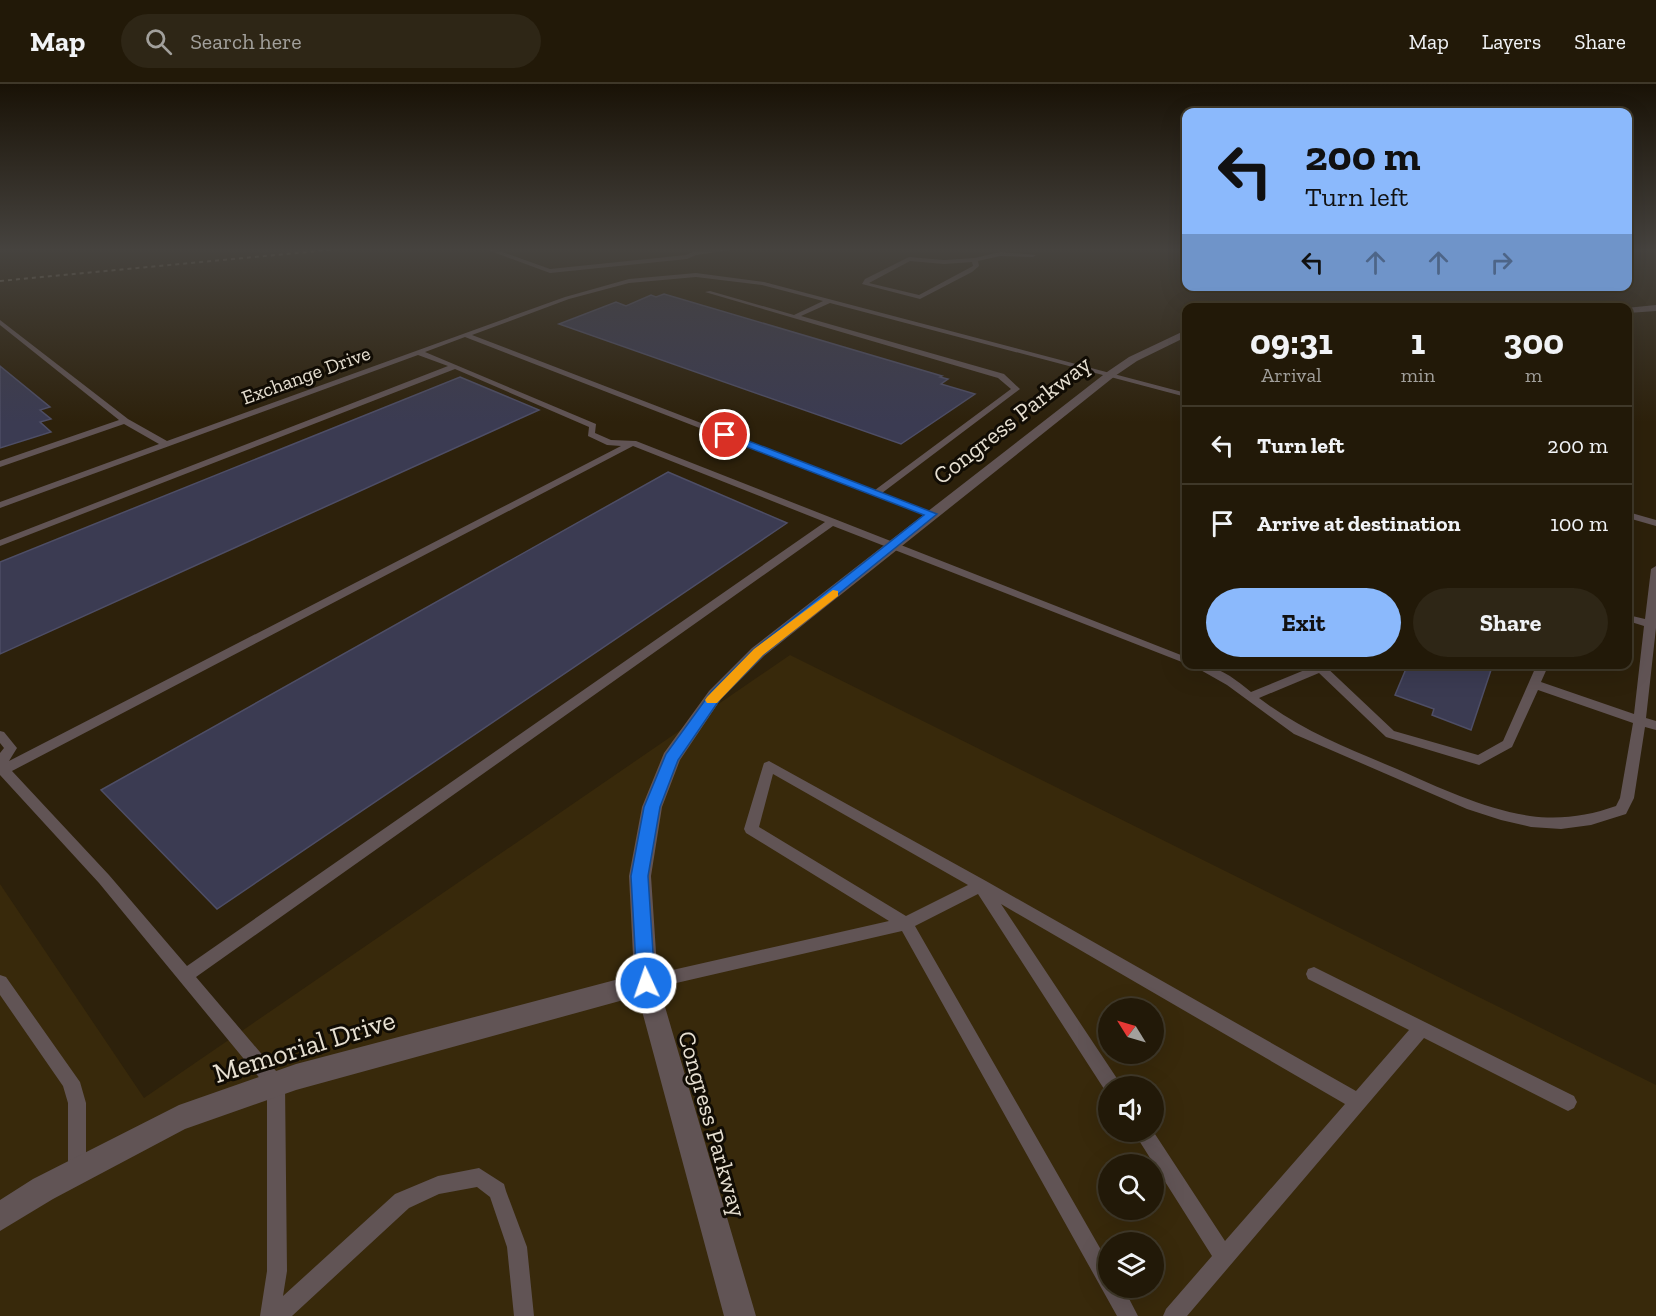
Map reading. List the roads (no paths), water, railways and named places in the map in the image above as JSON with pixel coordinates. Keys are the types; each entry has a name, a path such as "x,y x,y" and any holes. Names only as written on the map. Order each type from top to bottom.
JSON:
{"street":[{"path":"1632,310 1656,308"},
{"name":"Congress Parkway","path":"740,1316 646,983 640,876 652,807 671,758 716,695 758,652 1111,374 1133,359 1182,335"},
{"name":"Memorial Drive","path":"0,1217 77,1171 179,1118 276,1084 646,983"}],"lane":[{"name":"Exchange Drive","path":"0,506 544,306"},
{"path":"758,306 1001,376 1016,389 876,493"},
{"path":"794,317 817,306"},
{"name":"Exchange Drive","path":"850,306 1182,394"},
{"path":"0,322 125,421 167,445"},
{"path":"465,335 932,514"},
{"path":"418,352 593,426 591,434 610,443 633,443 891,546 1079,616 1182,659"},
{"path":"0,543 455,366"},
{"path":"0,464 125,421"},
{"path":"3,770 633,443"},
{"path":"1632,516 1656,523"},
{"path":"185,976 832,522"},
{"path":"1205,669 1234,684 1273,716 1299,732 1494,814 1537,823 1589,822 1621,810 1626,798 1653,625 1656,569"},
{"path":"1632,619 1653,625"},
{"path":"1249,697 1313,669"},
{"path":"1320,669 1390,734 1479,760 1508,744 1541,669"},
{"path":"1534,684 1656,726"},
{"path":"0,735 12,748 2,760 3,770 104,879 276,1084 277,1272 270,1316"},
{"path":"1098,1263 906,924 751,829 769,766 1359,1102"},
{"path":"646,983 906,924 981,885"},
{"path":"981,885 1105,1076"},
{"path":"1314,974 1568,1102"},
{"path":"0,982 71,1082 77,1103 77,1171"},
{"path":"1173,1316 1422,1028"},
{"path":"1149,1142 1225,1258"},
{"path":"277,1316 402,1201 438,1185 479,1177 497,1191 517,1247 524,1316"},
{"path":"1118,1298 1128,1316"}]}
